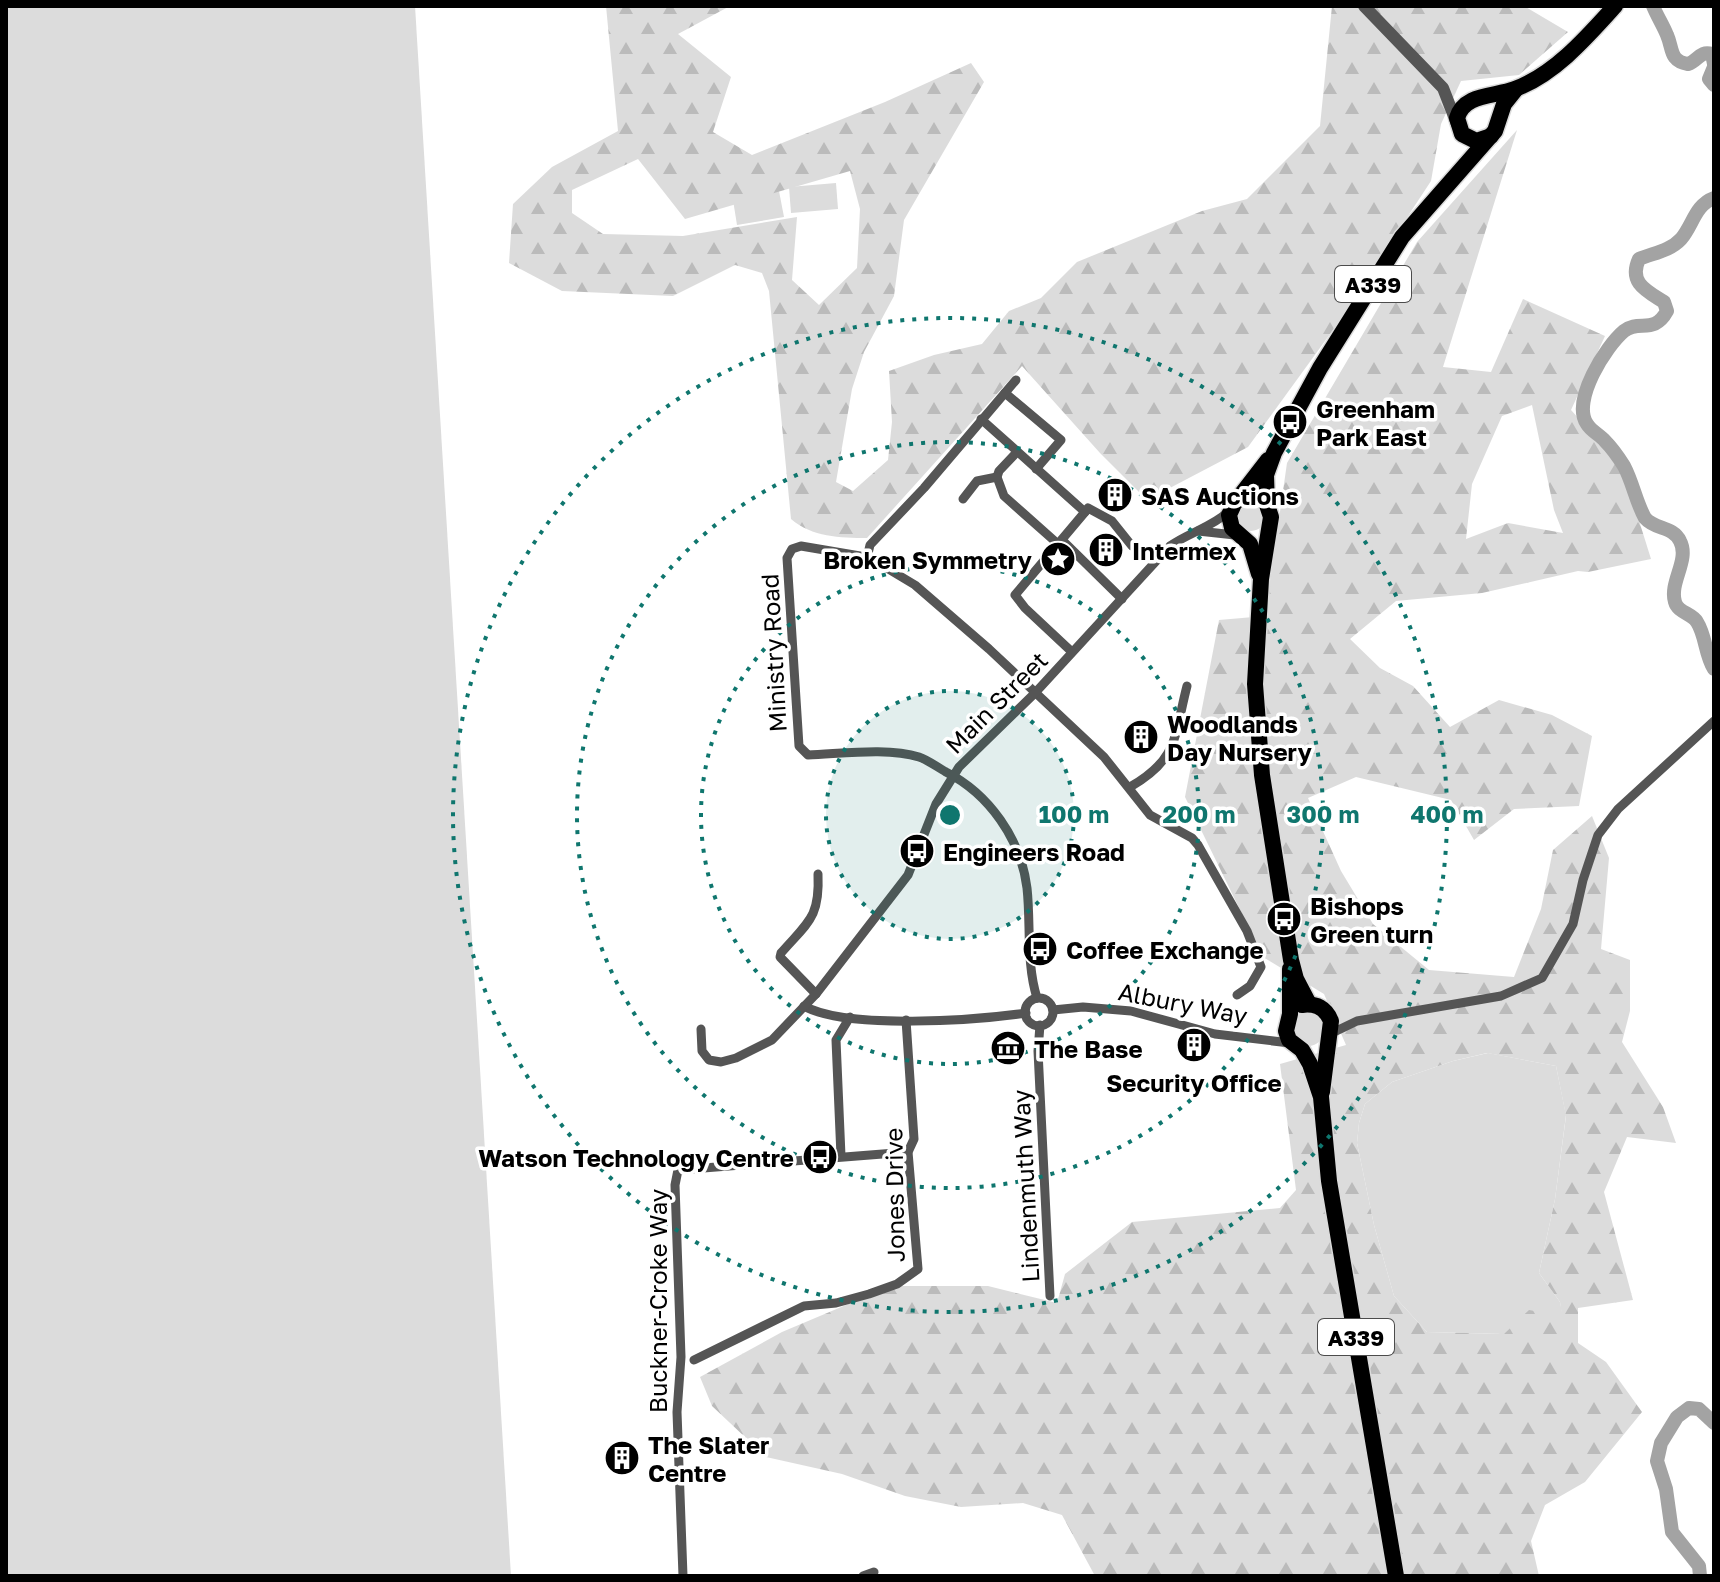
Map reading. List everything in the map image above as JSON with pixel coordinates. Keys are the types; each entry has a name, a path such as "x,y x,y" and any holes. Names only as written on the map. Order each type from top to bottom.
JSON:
{"highway":[{"path":"1516,89 1504,104 1491,136 1476,141 1460,130 1458,112 1465,103 1516,89 1544,73 1569,53 1615,6"},
{"path":"1474,100 1489,103 1498,117"},
{"name":"A339","path":"1443,189 1456,163 1460,130"},
{"name":"A339","path":"1267,505 1266,475 1274,453 1320,368 1402,237 1491,136"},
{"name":"A339","path":"1232,506 1274,453"},
{"path":"1261,579 1254,552 1229,521 1232,506 1240,499 1254,497 1267,505 1270,523 1261,579 1255,666 1259,744 1291,960 1296,979 1309,1004"},
{"path":"1242,537 1263,534 1270,523"},
{"path":"1287,1020 1298,1006 1309,1004 1324,1009 1329,1015 1330,1037 1317,1049 1297,1047 1287,1020 1291,960"},
{"name":"A339","path":"1321,1097 1330,1037"},
{"name":"A339","path":"1297,1047 1314,1072 1321,1097 1329,1181 1396,1576"}],"street":[{"path":"1364,6 1443,88 1460,130"},
{"path":"1443,88 1474,100"},
{"path":"1016,380 924,488 870,545 867,558 894,571 948,611 1081,735 1130,787 1150,815 1192,838 1198,845 1247,931 1261,967 1250,986 1237,995"},
{"path":"1005,393 1061,440 1036,469"},
{"path":"981,419 1085,512"},
{"path":"1016,453 997,477 1004,496 1122,599"},
{"path":"963,499 977,481 997,477"},
{"name":"Main Street","path":"701,1029 702,1051 709,1060 721,1062 772,1040 816,994 908,875 936,804 953,775 1035,693 1170,546 1216,521 1232,506"},
{"path":"1072,652 1015,595 1088,508 1112,521 1132,546"},
{"path":"1194,531 1242,537"},
{"name":"Ministry Road","path":"867,558 801,546 792,549 787,558 799,746 808,755 904,754 920,757 953,775"},
{"path":"1130,787 1164,762 1187,686"},
{"path":"1330,1037 1357,1021 1501,996 1542,978 1573,924 1598,835 1618,809 1714,721"},
{"path":"953,775 996,814 1017,849 1027,888 1037,998"},
{"path":"816,994 780,957 813,917 818,904 818,874"},
{"path":"1037,998 1050,1002 1053,1010 1048,1022 1040,1025 1029,1020 1026,1013 1027,1005 1037,998"},
{"path":"804,1006 820,1013 906,1020 1026,1013"},
{"name":"Albury Way","path":"1053,1010 1083,1007 1131,1011 1215,1034 1258,1038 1297,1047"},
{"path":"1329,1015 1357,1021"},
{"path":"850,1017 836,1040 841,1156 908,1152"},
{"name":"Jones Drive","path":"694,1360 804,1306 846,1301 897,1284 918,1269 908,1152 914,1139 906,1020"},
{"name":"Albury Way","path":"1258,1038 1287,1020"},
{"name":"Lindenmuth Way","path":"1040,1025 1038,1051 1050,1296"},
{"name":"Buckner-Croke Way","path":"683,1576 677,1415 681,1357 675,1185 678,1170 841,1156"},
{"path":"863,1576 874,1572"}],"green space":[{"path":"6,6 415,6 511,1576 6,1576"},
{"path":"606,6 730,6 678,34 731,77 713,132 752,155 885,102 971,63 984,82 904,220 894,296 864,352 852,389 836,482 853,491 888,460 892,422 889,371 934,355 982,344 1009,311 1041,298 1077,262 1202,211 1247,199 1320,126 1332,6 1524,6 1568,32 1519,75 1461,81 1441,124 1431,181 1333,330 1248,447 1147,500 1022,366 867,538 817,533 791,519 769,291 762,273 735,265 673,296 562,291 509,263 513,204 552,167 618,131","holes":["638,159 685,219 850,171 860,209 857,268 819,305 792,280 797,217 683,236 603,234 572,213 572,190"]},
{"path":"1517,130 1443,367 1491,372 1523,299 1605,336 1571,410 1622,466 1651,559 1588,572 1578,571 1482,593 1396,601 1350,639 1380,668 1413,686 1450,727 1499,700 1552,715 1592,736 1579,806 1514,809 1474,840 1451,800 1356,777 1308,798 1341,871 1373,924 1429,970 1514,977 1541,909 1553,850 1592,816 1609,858 1601,949 1630,960 1630,1011 1622,1042 1663,1107 1676,1143 1627,1137 1604,1192 1633,1300 1578,1308 1578,1343 1606,1362 1642,1412 1585,1482 1545,1505 1531,1541 1539,1576 1095,1576 1062,1515 1023,1503 961,1507 905,1496 842,1474 766,1457 712,1406 700,1377 782,1332 891,1286 988,1286 1057,1303 1065,1274 1132,1222 1280,1208 1296,1190 1280,1064 1346,1045 1324,994 1263,957 1185,797 1219,620 1265,616 1287,463 1417,242","holes":["1532,405 1554,510 1563,533 1508,523 1466,539 1472,484 1502,416","1487,1053 1556,1066 1566,1116 1555,1199 1539,1273 1560,1302 1562,1316 1529,1310 1504,1334 1427,1332 1394,1296 1374,1225 1357,1143 1359,1123 1365,1104 1392,1082"]},
{"path":"836,183 838,209 791,213 789,187"},
{"path":"779,191 784,217 737,225 733,200"},
{"path":"1251,501 1262,505 1266,516 1262,527 1251,531 1240,527 1236,516 1240,505"},
{"path":"1308,1012 1320,1017 1325,1029 1320,1041 1308,1046 1296,1041 1291,1029 1296,1017"},
{"path":"1488,1053 1556,1066 1566,1115 1555,1199 1539,1273 1560,1302 1563,1317 1504,1334 1427,1332 1394,1296 1374,1225 1357,1143 1359,1123 1365,1104 1392,1082 1453,1061"}],"waterway":[{"path":"1653,6 1678,60 1688,64 1708,53 1712,54 1714,64"},
{"path":"1714,67 1709,79 1714,85"},
{"path":"1714,198 1698,210 1677,243 1639,259 1636,267 1638,280 1646,290 1664,302 1667,311 1657,323 1624,331 1608,349 1587,388 1583,414 1589,426 1608,444 1624,466 1645,518 1673,533 1680,541 1683,556 1675,587 1675,602 1697,622 1714,669"},
{"path":"1700,1576 1699,1566 1672,1532 1666,1489 1657,1461 1661,1443 1677,1417 1689,1408 1699,1409 1714,1423"}],"place":[{"name":"Greenham Park East","path":"1290,422"},
{"name":"SAS Auctions","path":"1115,495"},
{"name":"Intermex","path":"1106,550"},
{"name":"Broken Symmetry","path":"1058,559"},
{"name":"Woodlands Day Nursery","path":"1141,737"},
{"name":"Engineers Road","path":"917,851"},
{"name":"Bishops Green turn","path":"1284,919"},
{"name":"Coffee Exchange","path":"1040,949"},
{"name":"Security Office","path":"1194,1045"},
{"name":"The Base","path":"1008,1048"},
{"name":"Watson Technology Centre","path":"820,1157"},
{"name":"The Slater Centre","path":"622,1458"}]}
